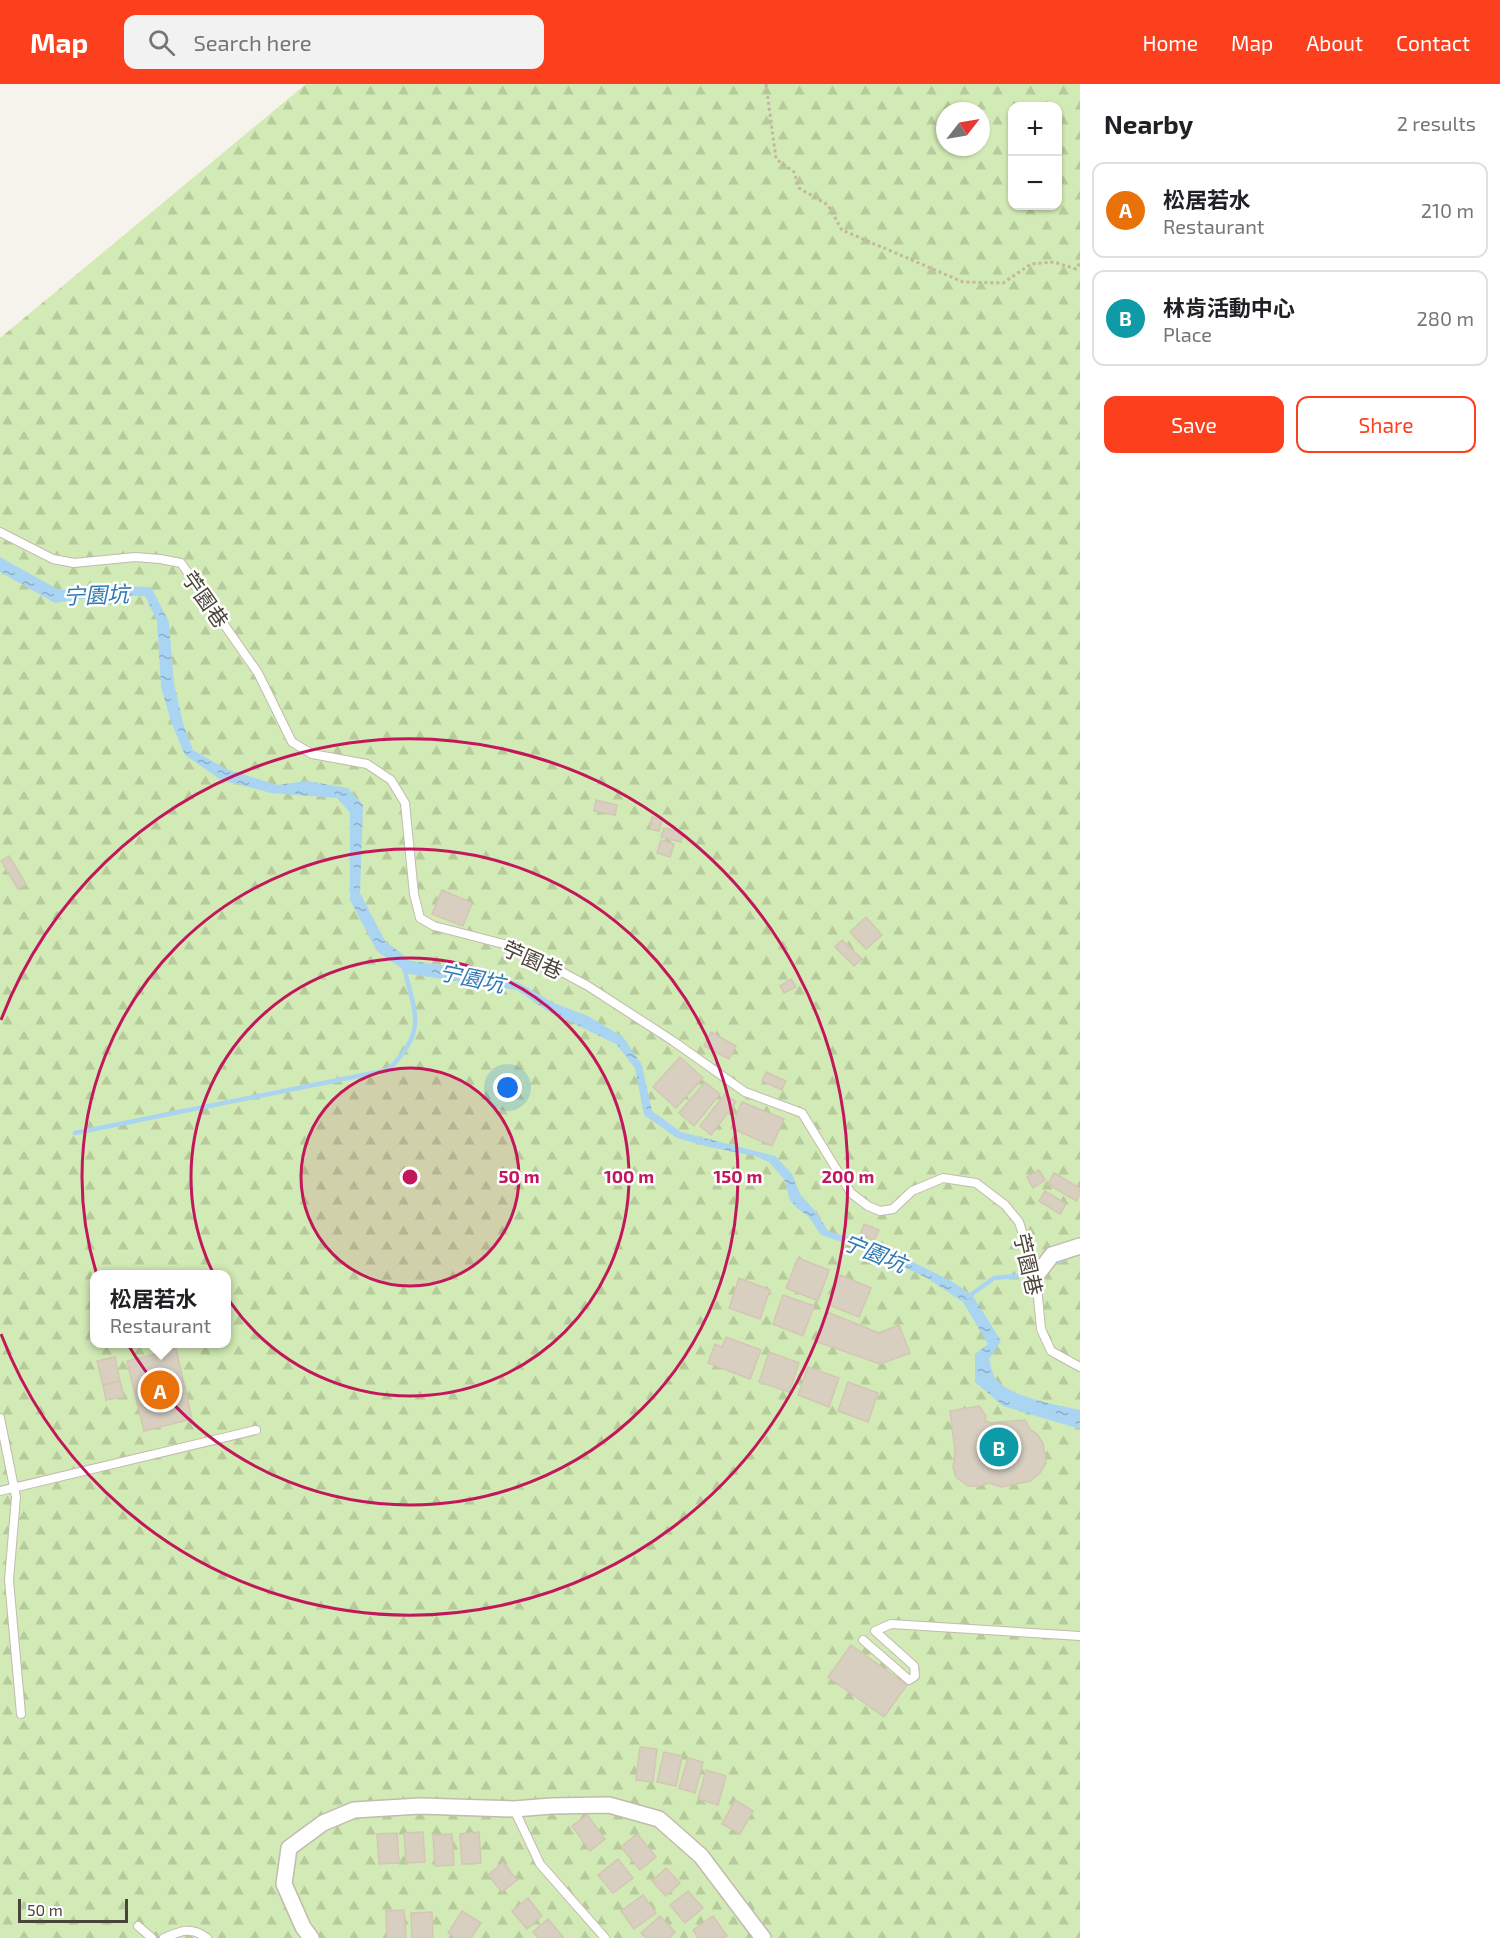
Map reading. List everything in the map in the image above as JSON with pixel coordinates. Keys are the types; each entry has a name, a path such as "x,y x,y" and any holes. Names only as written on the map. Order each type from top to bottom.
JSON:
{"street":[{"path":"1036,1276 1052,1255 1080,1246"},
{"path":"311,1938 303,1927 284,1884 289,1848 323,1823 354,1810 384,1807 514,1809 609,1805 659,1819 700,1856 763,1938"}],"lane":[{"name":"苧園巷","path":"0,532 53,559 74,563 135,557 181,563 258,673 292,742 312,754 367,764 391,780 405,803 414,894 420,918 434,926 516,947 588,986 674,1041 746,1092 802,1113 851,1193 868,1206 880,1211 893,1209 912,1191 943,1178 976,1183 1005,1205 1019,1222 1036,1276 1041,1329 1051,1351 1080,1367"},
{"path":"0,1418 16,1497 9,1580 21,1714"},
{"path":"0,1491 256,1430"},
{"path":"863,1640 909,1680 915,1676 914,1666 875,1630 891,1624 1080,1636"},
{"path":"514,1809 540,1864 605,1938"},
{"path":"138,1926 152,1938"},
{"path":"164,1938 185,1929 202,1934 207,1938"}],"path":[{"path":"766,84 776,159 794,172 799,188 828,205 842,230 963,282 1003,283 1031,264 1054,262 1076,268 1080,263"}],"green space":[{"path":"306,84 1080,84 1080,1938 0,1938 0,338"}],"water":[{"name":"宁園坑","path":"0,557 59,590 116,586 151,587 169,622 174,684 183,723 193,750 226,769 277,785 307,781 348,788 363,805 360,893 385,941 411,961 481,970 519,983 554,1003 588,1016 623,1037 642,1065 652,1111 681,1132 775,1156 792,1174 800,1194 816,1212 828,1231 885,1248 951,1281 973,1296 1001,1341 989,1359 995,1378 1001,1385 1022,1395 1080,1410 1080,1429 1003,1406 975,1382 975,1354 988,1344 963,1302 927,1278 864,1249 821,1235 809,1217 790,1200 784,1179 769,1162 755,1156 677,1138 644,1115 635,1068 616,1044 546,1010 517,990 409,974 377,951 350,900 350,813 337,798 271,793 221,780 185,755 172,724 161,687 157,621 145,596 110,595 55,603 0,572"}],"building":[{"path":"596,800 617,805 615,815 594,811"},
{"path":"652,817 662,819 659,831 650,829"},
{"path":"664,828 683,833 681,842 661,837"},
{"path":"661,840 674,844 670,857 657,853"},
{"path":"9,856 26,884 18,889 1,861"},
{"path":"442,890 472,903 463,926 432,914"},
{"path":"866,917 882,935 866,949 850,932"},
{"path":"842,940 862,959 854,966 835,947"},
{"path":"791,979 796,987 784,993 780,986"},
{"path":"711,1032 736,1046 729,1059 704,1046"},
{"path":"680,1057 703,1078 676,1108 653,1087"},
{"path":"766,1072 786,1081 782,1090 762,1081"},
{"path":"705,1082 720,1094 694,1126 679,1113"},
{"path":"725,1094 736,1102 711,1135 700,1126"},
{"path":"742,1102 784,1119 772,1146 731,1128"},
{"path":"1039,1170 1045,1180 1033,1188 1027,1177"},
{"path":"1054,1173 1080,1188 1076,1201 1048,1184"},
{"path":"1045,1191 1066,1204 1060,1214 1039,1201"},
{"path":"864,1224 879,1230 874,1241 860,1234"},
{"path":"798,1258 829,1270 818,1301 786,1288"},
{"path":"840,1275 871,1288 859,1317 829,1305"},
{"path":"739,1278 770,1290 760,1319 729,1308"},
{"path":"783,1295 814,1306 803,1336 773,1324"},
{"path":"827,1312 879,1333 899,1325 910,1353 880,1364 815,1341"},
{"path":"726,1337 761,1350 750,1379 708,1363 715,1344 722,1347"},
{"path":"176,1349 192,1419 144,1431 127,1361"},
{"path":"769,1352 799,1363 789,1392 759,1382"},
{"path":"115,1357 120,1381 103,1385 97,1361"},
{"path":"808,1367 839,1378 829,1407 798,1395"},
{"path":"120,1381 124,1397 106,1400 103,1385"},
{"path":"848,1382 878,1393 868,1422 838,1411"},
{"path":"979,1406 986,1416 985,1421 991,1423 1025,1420 1030,1429 1037,1434 1043,1443 1046,1463 1040,1473 1030,1481 1002,1487 989,1483 968,1486 956,1477 953,1468 955,1451 950,1411"},
{"path":"851,1645 907,1685 884,1717 828,1677"},
{"path":"640,1747 657,1749 653,1782 636,1780"},
{"path":"664,1752 682,1756 676,1786 657,1782"},
{"path":"688,1758 703,1762 695,1793 679,1788"},
{"path":"706,1770 726,1776 718,1805 698,1799"},
{"path":"735,1800 753,1811 740,1834 722,1824"},
{"path":"587,1815 605,1839 590,1851 572,1826"},
{"path":"423,1832 425,1862 406,1863 404,1833"},
{"path":"479,1832 481,1863 462,1864 460,1834"},
{"path":"397,1833 399,1863 379,1864 377,1834"},
{"path":"452,1834 454,1865 435,1866 433,1835"},
{"path":"637,1834 656,1857 640,1870 621,1847"},
{"path":"618,1859 633,1878 613,1893 598,1875"},
{"path":"503,1862 517,1880 502,1892 488,1875"},
{"path":"666,1868 680,1883 666,1896 652,1881"},
{"path":"688,1891 703,1908 685,1923 670,1905"},
{"path":"643,1895 656,1913 634,1929 621,1911"},
{"path":"528,1898 542,1916 527,1929 512,1911"},
{"path":"404,1910 406,1938 387,1938 386,1911"},
{"path":"462,1911 481,1923 471,1938 455,1938 448,1933"},
{"path":"432,1912 433,1938 412,1938 411,1913"},
{"path":"660,1916 675,1932 669,1938 646,1938 641,1933"},
{"path":"713,1916 727,1936 698,1938 693,1930"},
{"path":"548,1919 562,1938 538,1938 533,1932"}],"waterway":[{"path":"75,1133 388,1070 409,1044 415,1022 404,968"},
{"path":"1050,1265 1069,1257"},
{"path":"968,1297 994,1278 1017,1276 1033,1271"}],"place":[{"name":"松居若水","path":"160,1390"},
{"name":"林肯活動中心","path":"999,1447"}]}
